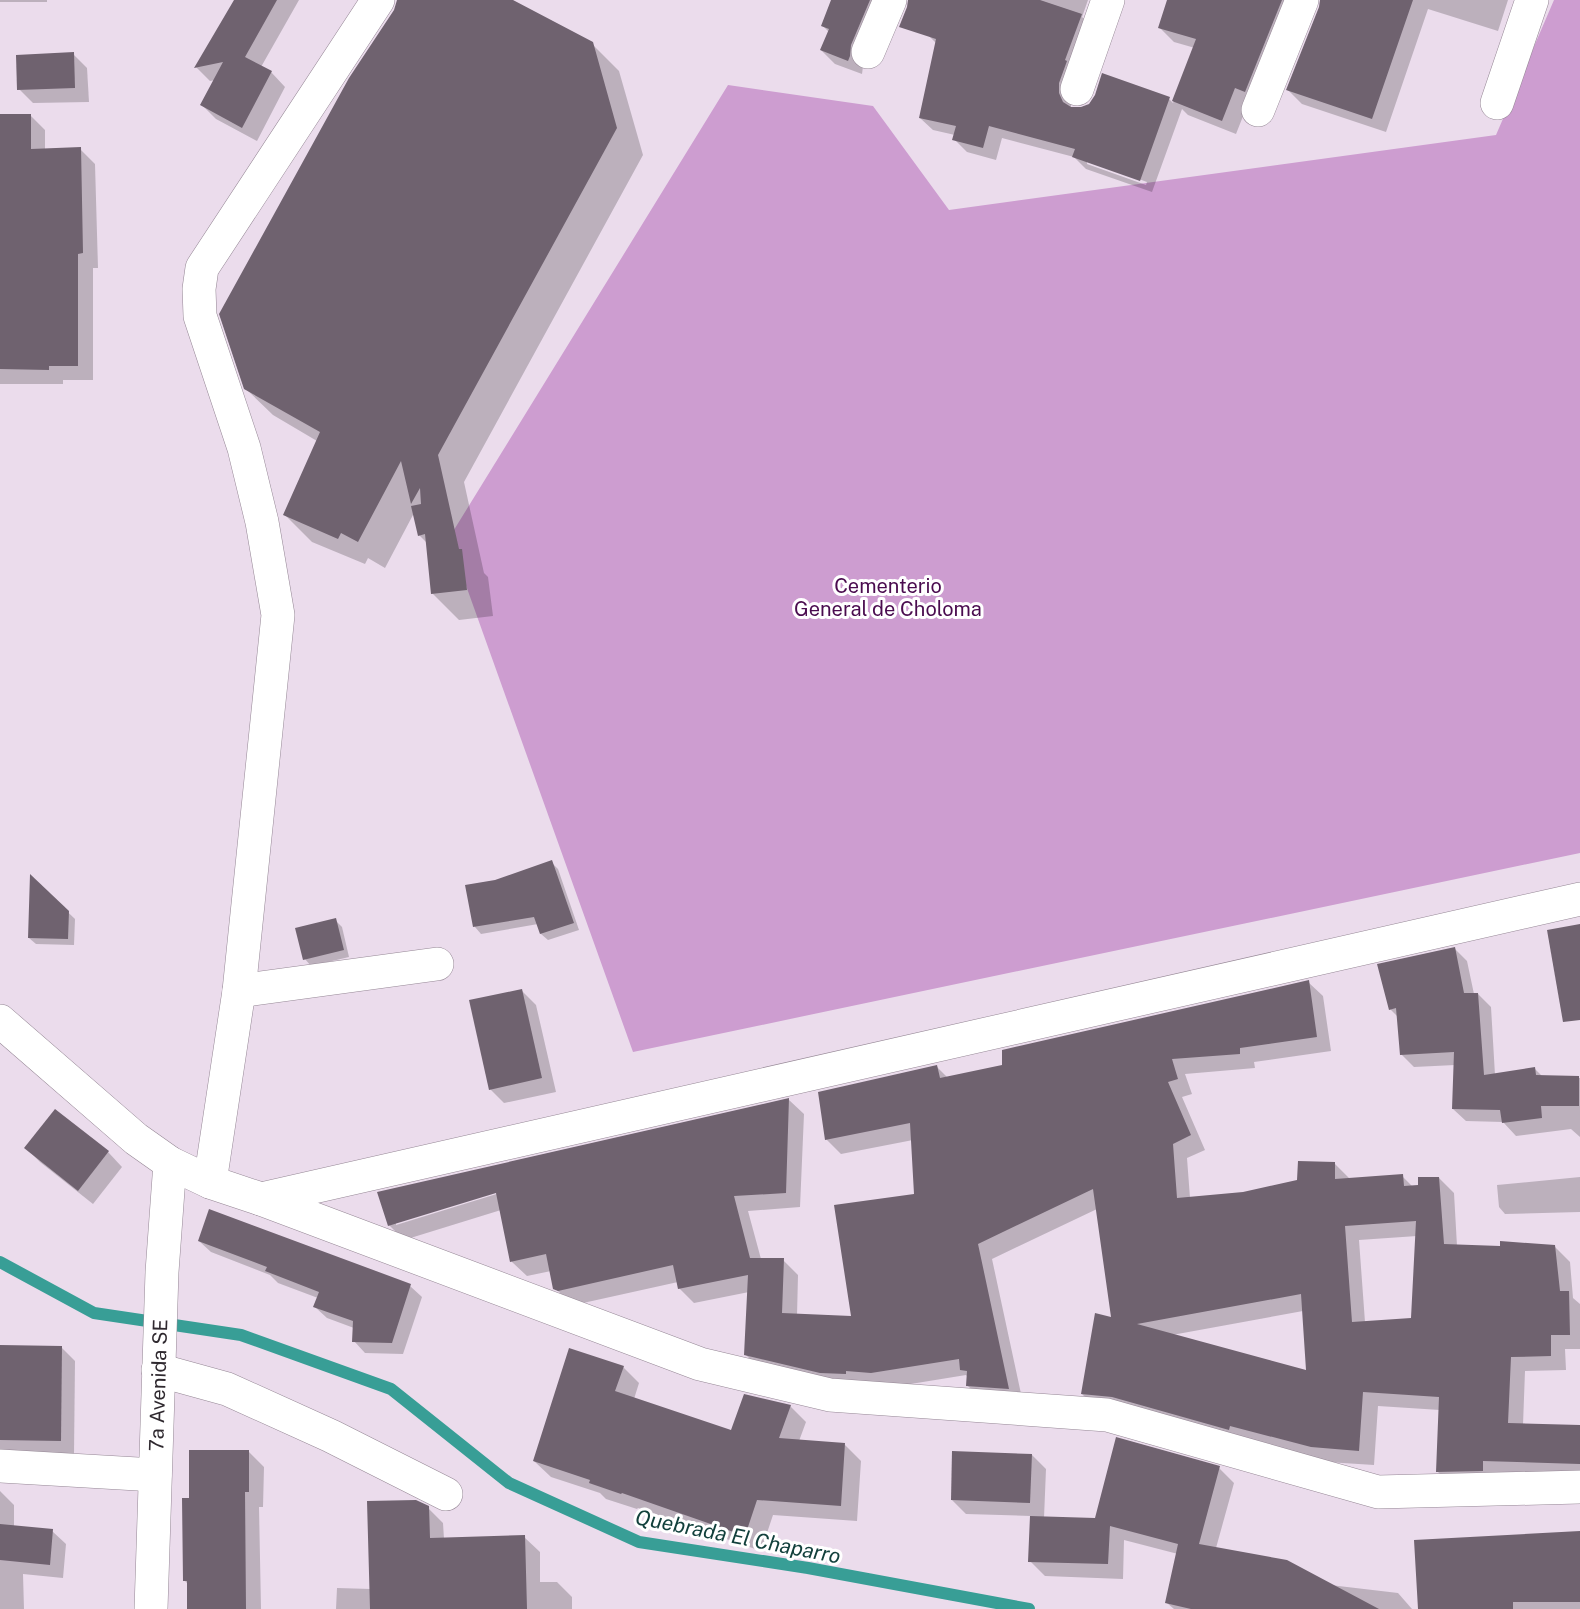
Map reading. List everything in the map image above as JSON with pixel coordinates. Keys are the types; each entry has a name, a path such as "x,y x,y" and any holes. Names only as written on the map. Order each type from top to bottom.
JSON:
{"street":[{"path":"210,1182 239,991 278,615 262,522 244,448 200,316 199,289 202,268 378,0"},
{"path":"868,52 890,0"},
{"path":"1077,90 1108,0"},
{"path":"1258,110 1302,0"},
{"path":"1497,103 1532,0"},
{"path":"261,1199 1580,899"},
{"path":"239,991 437,964"},
{"path":"0,1022 136,1139 170,1163 210,1182 261,1199 700,1364 830,1395 1107,1415 1378,1492 1580,1487"},
{"name":"7a Avenida SE","path":"151,1609 162,1272 170,1163"},
{"path":"159,1360 331,1436 446,1494"},
{"path":"0,1466 155,1475"}],"green space":[{"name":"Cementerio General de Choloma","path":"1554,0 1580,0 1580,853 633,1052 449,538 728,85 873,106 949,210 1496,135"}],"building":[{"path":"234,0 277,0 245,57 272,71 242,128 200,105 223,62 194,68"},
{"path":"397,0 513,0 593,42 617,128 438,455 459,549 462,549 467,590 431,594 425,534 418,536 411,506 421,504 420,488 411,504 401,461 358,542 341,533 338,539 283,515 320,432 244,389 219,314 349,78 394,10"},
{"path":"831,0 870,0 851,45 848,61 820,50 829,29 821,26"},
{"path":"908,0 1040,0 1082,14 1059,83 1059,93 1063,102 1071,107 1089,104 1095,95 1102,73 1170,97 1140,181 1072,157 1075,149 989,126 983,148 952,140 956,126 919,118 936,39 899,27"},
{"path":"1167,0 1282,0 1245,92 1235,88 1222,121 1172,101 1196,39 1158,28"},
{"path":"1320,0 1413,0 1372,119 1286,90"},
{"path":"74,52 75,88 17,90 16,55"},
{"path":"0,114 31,114 31,149 81,147 83,253 78,254 78,366 49,366 49,370 0,369"},
{"path":"552,860 574,923 540,934 534,917 473,927 465,885 495,880"},
{"path":"30,874 69,911 68,939 28,938"},
{"path":"336,918 344,950 303,960 295,928"},
{"path":"1580,924 1580,1020 1563,1022 1547,930"},
{"path":"1455,947 1464,993 1478,993 1484,1075 1535,1067 1536,1075 1579,1076 1579,1106 1541,1106 1542,1118 1502,1123 1500,1110 1452,1109 1454,1052 1400,1055 1396,1008 1389,1010 1377,964"},
{"path":"1309,980 1317,1037 1240,1048 1240,1054 1172,1059 1178,1079 1168,1082 1191,1135 1173,1144 1177,1198 1243,1192 1297,1180 1298,1161 1335,1162 1335,1179 1403,1174 1404,1186 1418,1185 1418,1177 1439,1177 1444,1244 1500,1246 1500,1241 1555,1245 1560,1291 1569,1291 1570,1335 1551,1335 1551,1356 1511,1357 1508,1423 1580,1425 1580,1464 1483,1461 1483,1471 1436,1472 1439,1397 1363,1392 1359,1451 1311,1447 1230,1426 1229,1430 1112,1397 1081,1394 1095,1313 1111,1317 1093,1189 978,1244 1009,1389 966,1386 967,1371 960,1370 959,1359 871,1373 846,1371 846,1374 820,1373 744,1355 748,1275 678,1289 673,1265 558,1291 553,1289 546,1254 510,1262 496,1193 388,1226 377,1192 789,1098 786,1193 734,1196 750,1258 784,1258 782,1313 851,1316 834,1205 914,1194 910,1123 825,1140 818,1092 937,1065 940,1078 1002,1065 1002,1050","holes":["1416,1221 1411,1318 1352,1322 1345,1226","1301,1294 1306,1370 1137,1324"]},
{"path":"522,989 542,1078 489,1090 469,1000"},
{"path":"55,1109 109,1151 78,1191 24,1148"},
{"path":"209,1209 411,1284 392,1343 352,1342 353,1321 313,1307 319,1292 265,1271 267,1267 198,1241"},
{"path":"0,1345 62,1346 61,1441 0,1440"},
{"path":"569,1348 624,1366 615,1391 731,1430 744,1394 791,1405 779,1438 845,1443 841,1506 757,1500 745,1536 589,1483 590,1480 533,1461"},
{"path":"1116,1437 1220,1466 1199,1544 1287,1560 1379,1609 1191,1609 1165,1603 1178,1544 1110,1526 1108,1564 1028,1562 1030,1516 1095,1518"},
{"path":"189,1450 249,1450 249,1492 245,1492 246,1609 187,1609 187,1581 183,1581 182,1498 189,1498"},
{"path":"952,1451 1032,1454 1030,1503 951,1500"},
{"path":"416,1500 429,1506 430,1538 525,1535 527,1609 370,1609 367,1501"},
{"path":"0,1524 53,1529 50,1565 0,1560"},
{"path":"1580,1531 1580,1602 1513,1602 1513,1609 1418,1609 1414,1540"}],"waterway":[{"name":"Quebrada El Chaparro","path":"0,1262 94,1313 241,1335 391,1389 509,1483 639,1542 808,1568 1029,1609"}]}
